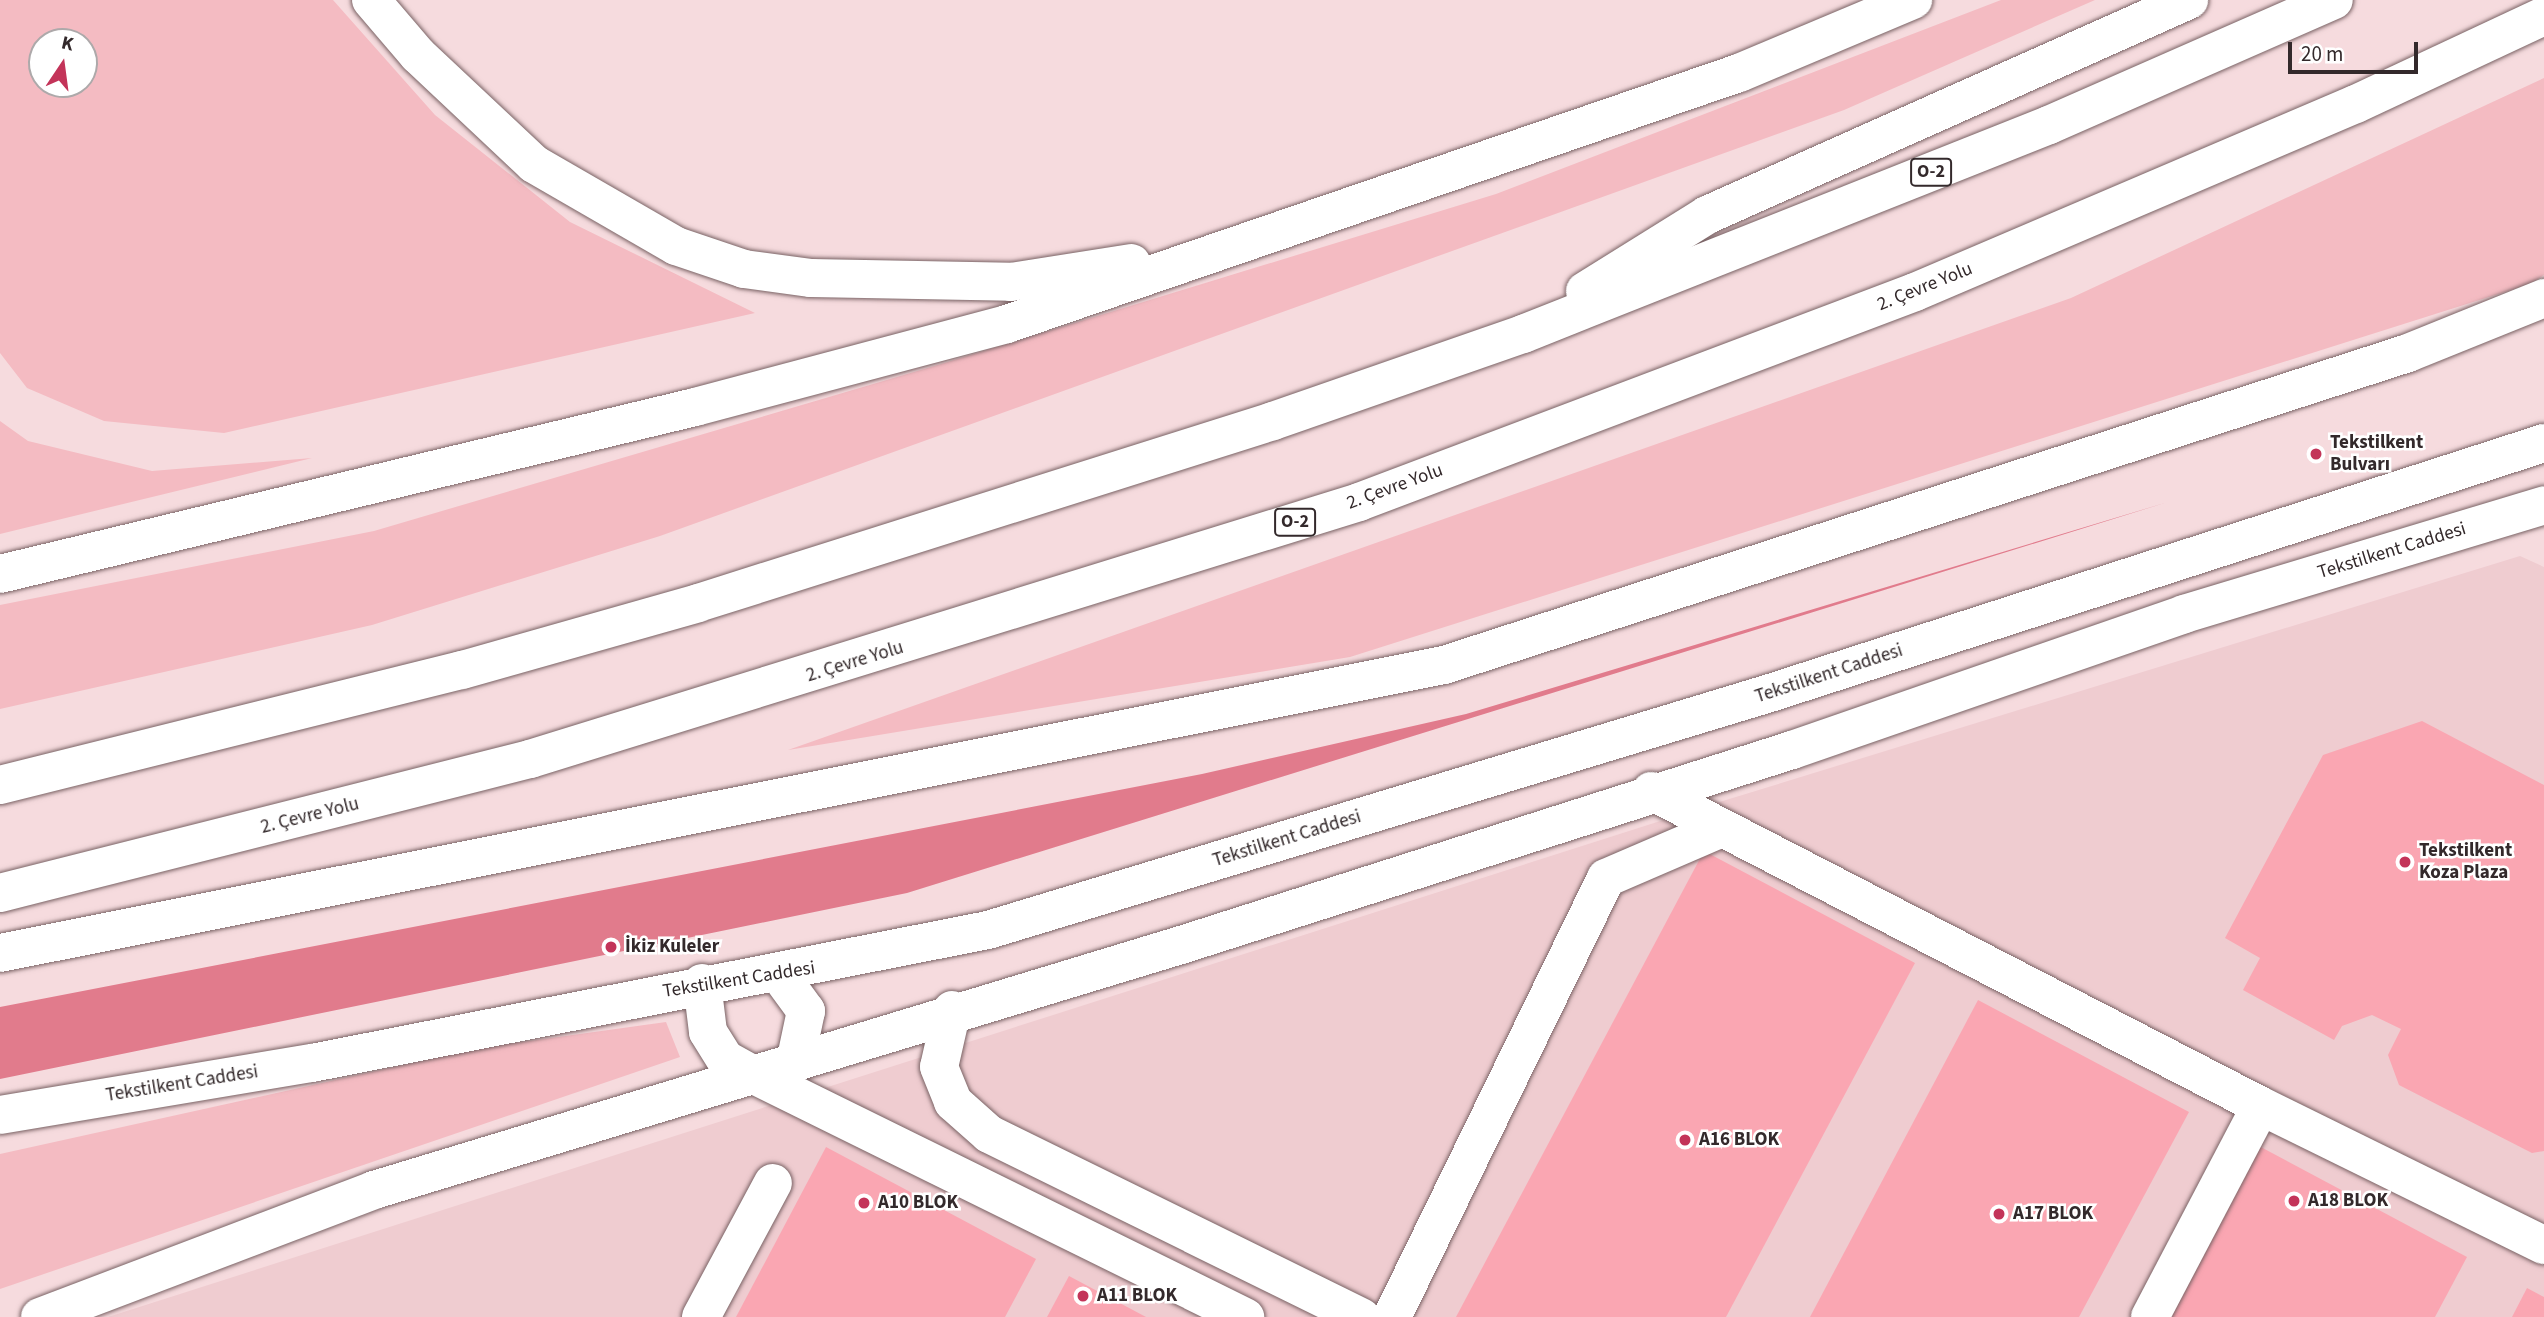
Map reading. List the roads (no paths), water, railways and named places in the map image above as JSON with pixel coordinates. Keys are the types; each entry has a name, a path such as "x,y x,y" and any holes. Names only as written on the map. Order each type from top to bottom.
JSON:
{"main road":[{"path":"371,0 418,55 534,164 676,246 744,269 811,278 1011,282 1271,234"},
{"path":"0,575 695,407 1006,324 1739,73 1913,0"},
{"path":"1523,334 1707,215 2189,0"},
{"name":"O-2","path":"0,785 449,674 698,603 1260,425 1523,334 2049,125 2334,0"},
{"name":"2. Çevre Yolu","path":"0,893 530,759 1359,502 1915,292 2356,104 2544,16"},
{"path":"0,953 1444,665 2408,353 2544,298"},
{"name":"Tekstilkent Caddesi","path":"0,1115 312,1063 702,983 779,974 988,930 1770,693 2544,443"},
{"name":"Tekstilkent Caddesi","path":"40,1317 374,1189 952,1010 1181,945 1651,791 1791,750 2184,614 2527,511 2544,530"},
{"path":"1651,791 2260,1106 2544,1245"},
{"path":"1392,1317 1606,878 1722,828"},
{"path":"779,974 806,1012 796,1058"},
{"path":"702,983 708,1032 725,1059 752,1074 843,1113 1245,1317"},
{"path":"952,1010 939,1067 953,1102 989,1134 1361,1317"},
{"path":"2150,1317 2260,1106"},
{"path":"701,1317 773,1183"}],"place":[{"name":"Tekstilkent Bulvarı","path":"2316,454"},
{"name":"Tekstilkent Koza Plaza","path":"2405,862"},
{"name":"İkiz Kuleler","path":"611,947"},
{"name":"A16 BLOK","path":"1685,1140"},
{"name":"A18 BLOK","path":"2294,1201"},
{"name":"A10 BLOK","path":"864,1203"},
{"name":"A17 BLOK","path":"1999,1214"},
{"name":"A11 BLOK","path":"1083,1296"}]}
